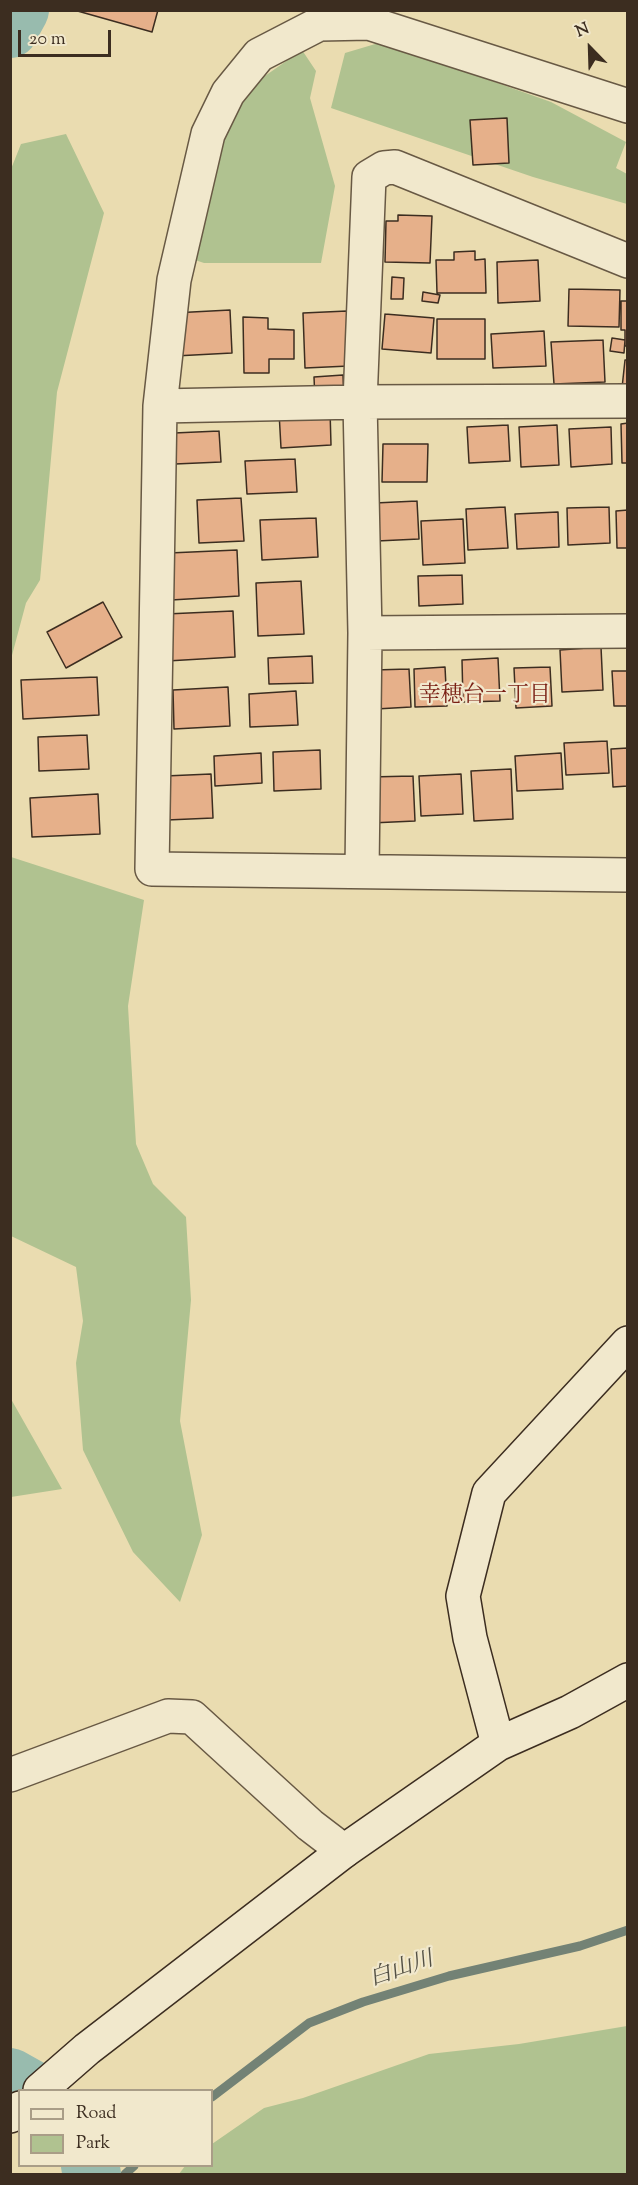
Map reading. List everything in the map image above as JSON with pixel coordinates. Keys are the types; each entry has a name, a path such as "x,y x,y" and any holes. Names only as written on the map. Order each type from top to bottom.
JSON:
{"street":[{"path":"627,106 361,17 319,24 259,55 228,93 208,134 174,280 160,406 152,868 627,875"},
{"path":"363,871 365,633 360,402 369,177 384,168 395,167 627,261"},
{"path":"160,406 360,402 627,401"},
{"path":"365,633 627,631"},
{"path":"498,1744 470,1638 463,1596 489,1493 627,1342"},
{"path":"42,2089 87,2049 344,1851 498,1744 570,1712 627,1680"},
{"path":"10,1775 168,1716 192,1717 310,1825 344,1851"}],"green space":[{"path":"382,42 551,102 626,142 616,168 627,174 627,204 533,177 331,108 345,53"},
{"path":"302,50 316,71 310,98 335,186 321,263 204,263 177,254 198,123"},
{"path":"66,134 104,213 57,392 40,580 26,603 11,659 11,169 21,144"},
{"path":"11,857 144,900 128,1006 136,1144 153,1184 186,1217 191,1300 180,1421 202,1535 180,1602 133,1552 83,1450 76,1363 83,1321 76,1267 11,1236"},
{"path":"11,1399 62,1489 11,1497"},
{"path":"627,2026 627,2174 179,2174 184,2167 213,2167 213,2143 264,2108 303,2098 429,2054 519,2044"}],"building":[{"path":"74,10 158,10 152,32"},
{"path":"507,118 509,163 473,165 470,120"},
{"path":"398,215 432,216 430,263 385,262 386,221 398,221"},
{"path":"475,251 475,260 485,259 486,293 437,293 436,260 454,260 454,252"},
{"path":"538,260 540,301 498,303 497,262"},
{"path":"392,277 404,278 403,299 391,299"},
{"path":"569,289 620,290 619,327 568,326"},
{"path":"423,292 440,295 438,303 422,301"},
{"path":"621,301 628,301 628,346 625,346 625,330 621,330"},
{"path":"230,310 232,353 175,356 173,313"},
{"path":"347,311 349,366 305,368 303,313"},
{"path":"385,314 434,318 431,353 382,349"},
{"path":"243,317 268,318 268,329 294,330 294,359 269,359 269,373 244,373"},
{"path":"437,319 485,319 485,359 437,359"},
{"path":"544,331 546,366 493,368 491,334"},
{"path":"612,338 625,340 624,353 610,351"},
{"path":"603,340 605,382 554,384 551,342"},
{"path":"625,360 628,360 628,388 622,388"},
{"path":"343,375 344,398 315,400 314,377"},
{"path":"330,410 331,445 281,448 279,412"},
{"path":"628,423 628,463 622,463 621,424"},
{"path":"508,425 510,461 469,463 467,427"},
{"path":"557,425 559,465 521,467 519,427"},
{"path":"611,427 612,464 571,467 569,429"},
{"path":"219,431 221,462 175,464 174,433"},
{"path":"383,444 428,444 427,482 382,482"},
{"path":"295,459 297,492 247,494 245,461"},
{"path":"241,498 244,541 199,543 197,500"},
{"path":"417,501 419,539 377,541 375,503"},
{"path":"505,507 508,548 468,550 466,509"},
{"path":"609,507 610,543 568,545 567,508"},
{"path":"628,510 628,548 617,548 616,511"},
{"path":"558,512 559,547 517,549 515,514"},
{"path":"316,518 318,557 262,560 260,520"},
{"path":"463,519 465,563 423,565 421,521"},
{"path":"237,550 239,596 171,600 169,553"},
{"path":"462,575 463,604 419,606 418,576"},
{"path":"301,581 304,634 258,636 256,583"},
{"path":"103,602 122,637 66,668 47,632"},
{"path":"233,611 235,657 167,661 166,614"},
{"path":"601,647 603,690 562,692 560,650"},
{"path":"312,656 313,683 269,684 268,658"},
{"path":"498,658 500,701 463,702 462,660"},
{"path":"445,667 447,706 415,707 414,669"},
{"path":"550,667 552,706 516,708 514,668"},
{"path":"409,669 411,707 376,709 374,670"},
{"path":"612,671 628,671 628,706 614,706"},
{"path":"97,677 99,715 23,719 21,680"},
{"path":"228,687 230,726 174,729 173,690"},
{"path":"296,691 298,725 250,727 249,694"},
{"path":"87,735 89,769 39,771 38,737"},
{"path":"607,741 609,773 566,775 564,743"},
{"path":"628,748 628,786 613,787 611,749"},
{"path":"320,750 321,789 274,791 273,752"},
{"path":"261,753 262,783 215,786 214,756"},
{"path":"561,753 563,789 517,791 515,756"},
{"path":"511,769 513,819 474,821 471,771"},
{"path":"211,774 213,818 167,820 165,776"},
{"path":"461,774 463,814 421,816 419,776"},
{"path":"413,776 415,821 371,823 369,777"},
{"path":"98,794 100,834 32,837 30,798"}],"waterway":[{"path":"10,30 21,10"},
{"name":"白山川","path":"213,2096 309,2023 363,2002 449,1976 580,1946 628,1930"},
{"path":"10,2076 33,2089"},
{"path":"90,2167 93,2174"},
{"name":"白山川","path":"125,2174 133,2167"}],"district":[{"name":"幸穂台一丁目","path":"485,697"}]}
